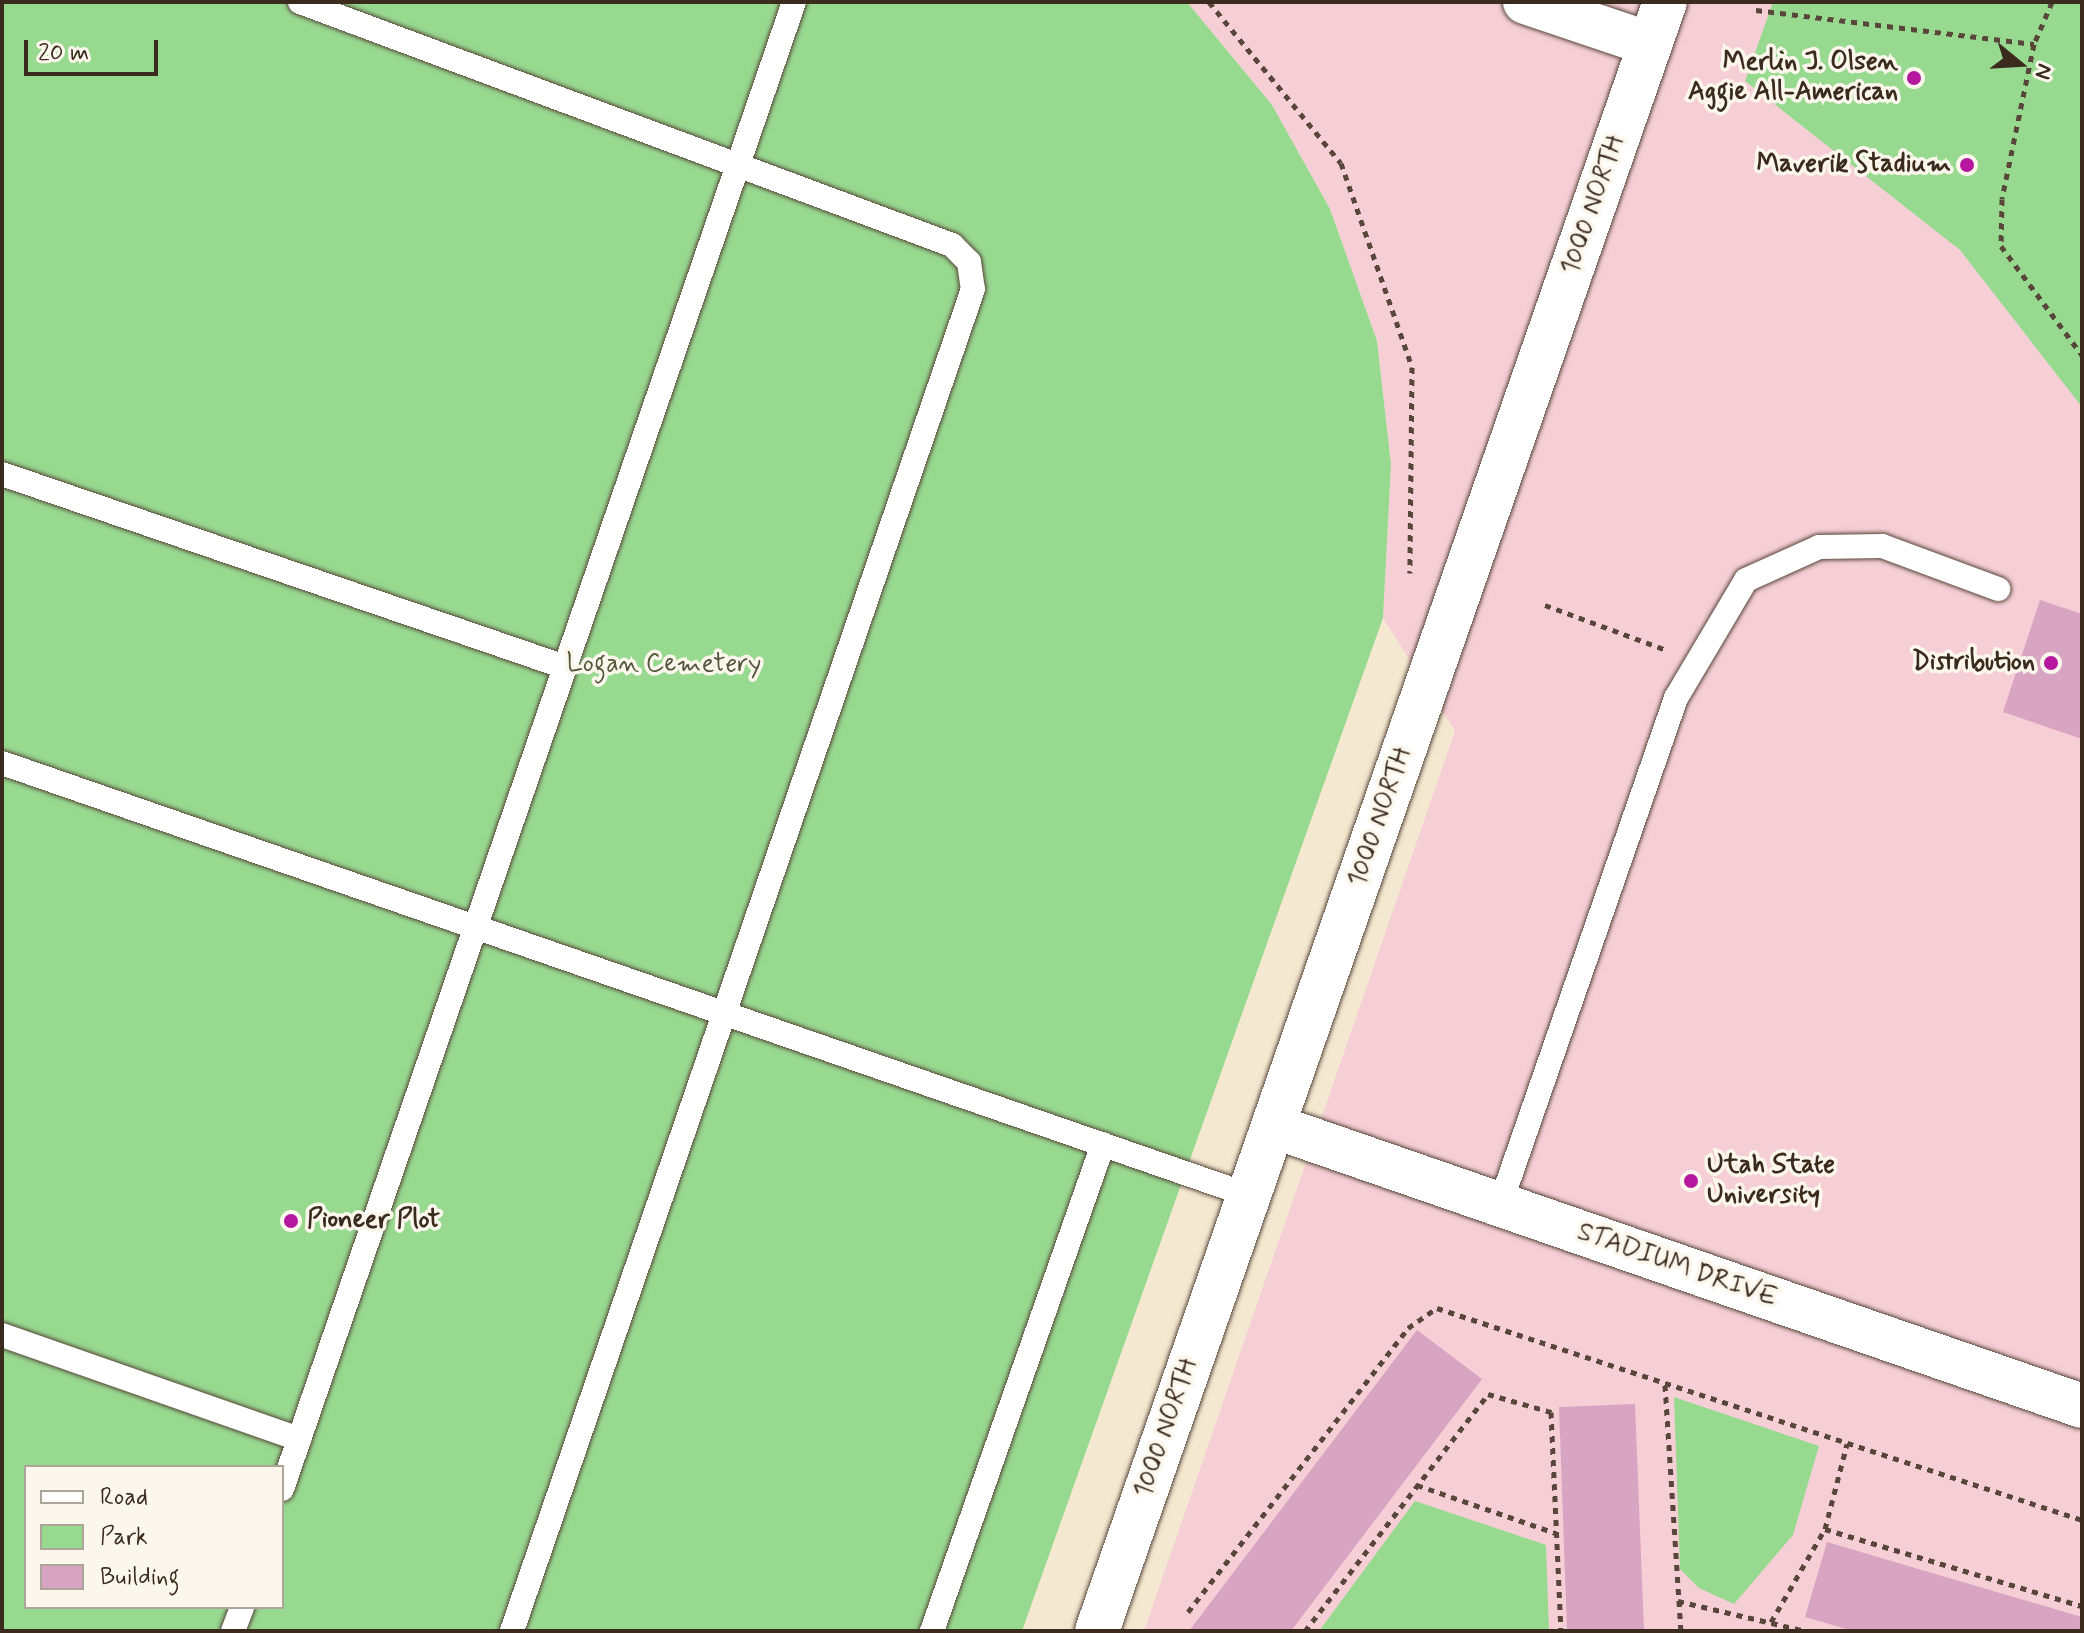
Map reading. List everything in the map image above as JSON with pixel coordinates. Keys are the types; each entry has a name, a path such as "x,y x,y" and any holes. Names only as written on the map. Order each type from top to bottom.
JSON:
{"street":[{"path":"1525,2 1650,44"},
{"name":"1000 NORTH","path":"1097,1631 1665,2"},
{"name":"STADIUM DRIVE","path":"1273,1126 2082,1406"}],"lane":[{"path":"300,2 739,163 952,245 969,262 973,289 728,1015 512,1631"},
{"path":"284,1483 794,2"},
{"path":"2,474 565,667"},
{"path":"1500,1205 1693,659 1746,580 1819,547 1882,546 1998,589"},
{"path":"2,763 1248,1195"},
{"path":"932,1631 1103,1144"},
{"path":"2,1335 299,1439"},
{"path":"233,1631 241,1609"}],"path":[{"path":"1209,2 1341,163 1412,367 1410,573"},
{"path":"2052,2 2034,44 2002,199 2001,246 2082,355"},
{"path":"1756,10 2034,44"},
{"path":"1545,605 1693,659"},
{"path":"1188,1612 1408,1328 1437,1308 2082,1520"},
{"path":"1665,1384 1681,1631"},
{"path":"1305,1631 1488,1394 1551,1412 1561,1631"},
{"path":"1771,1622 1825,1529 1847,1444"},
{"path":"1417,1485 1556,1533"},
{"path":"1825,1529 2082,1606"},
{"path":"1678,1601 1806,1631"}],"shaded area":[{"name":"Utah State University","path":"1187,2 2082,2 2082,1631 1144,1631 1455,731 1383,618 1391,464 1377,341 1330,209 1272,105"}],"green space":[{"name":"Logan Cemetery","path":"2,2 1187,2 1272,105 1330,209 1377,341 1391,464 1383,618 1022,1631 2,1631"},
{"name":"Maverik Stadium","path":"1773,2 2082,2 2082,407 1960,250 1745,81"},
{"path":"1674,1397 1819,1446 1793,1535 1734,1604 1699,1588 1680,1569"},
{"path":"1415,1501 1546,1545 1549,1631 1319,1631"}],"building":[{"name":"Distribution","path":"2040,600 2082,614 2082,739 2003,712"},
{"path":"1417,1330 1482,1379 1291,1631 1189,1631"},
{"path":"1635,1404 1644,1631 1567,1631 1559,1407"},
{"path":"1827,1542 2082,1617 2082,1631 1853,1631 1805,1617"}],"place":[{"name":"Merlin J. Olsen Aggie All-American","path":"1914,78"},
{"name":"Maverik Stadium","path":"1967,165"},
{"name":"Distribution","path":"2051,663"},
{"name":"Utah State University","path":"1691,1181"},
{"name":"Pioneer Plot","path":"291,1221"}]}
